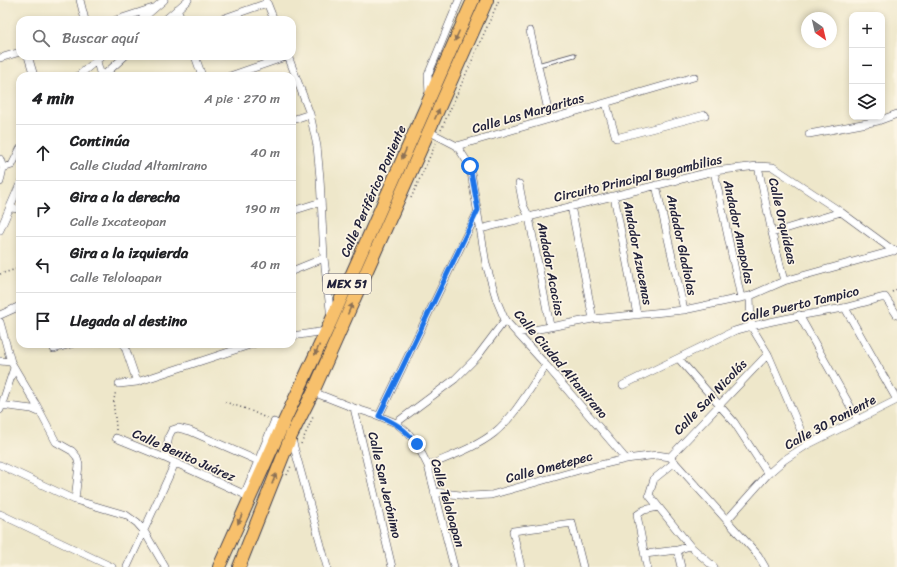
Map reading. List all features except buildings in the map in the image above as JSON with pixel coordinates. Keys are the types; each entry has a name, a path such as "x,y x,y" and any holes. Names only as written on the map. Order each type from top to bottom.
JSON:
{"main road":[{"name":"Calle Periférico Poniente","path":"219,567 278,424 329,326 473,0"},
{"name":"MEX 51","path":"242,564 291,436 313,392 430,132 487,0"}],"street":[{"path":"80,0 85,16"},
{"path":"145,16 164,0"},
{"path":"170,16 188,0"},
{"path":"429,97 428,76 459,0"},
{"path":"229,16 266,1 272,16"},
{"path":"129,16 154,8"},
{"path":"177,10 180,16"},
{"path":"530,32 550,119"},
{"path":"0,58 16,53"},
{"path":"29,60 33,72"},
{"path":"82,72 95,60"},
{"path":"99,60 101,72"},
{"path":"107,72 120,60"},
{"path":"196,60 201,72"},
{"path":"242,72 276,60"},
{"path":"290,60 294,72"},
{"path":"296,77 310,114 317,146 329,326 296,335"},
{"name":"Calle Las Margaritas","path":"457,146 694,77"},
{"name":"Calle Las Margaritas","path":"606,103 616,138 705,115"},
{"path":"296,119 310,114"},
{"path":"809,134 878,121 897,114"},
{"name":"Calle Ciudad Altamirano","path":"430,132 457,146 470,166 486,264 497,301 505,320 546,365 626,459"},
{"path":"3,168 12,165 16,157"},
{"path":"0,159 3,168 0,182"},
{"name":"Circuito Principal Bugambilias","path":"480,229 714,171 758,166 773,167 895,250"},
{"name":"Calle Orquídeas","path":"758,166 784,282"},
{"name":"Andador Amapolas","path":"714,171 741,298"},
{"name":"Andador Acacias","path":"519,184 523,205 529,217 550,326"},
{"name":"Andador Gladiolas","path":"656,185 684,310"},
{"path":"0,230 16,194"},
{"name":"Andador Azucenas","path":"614,196 637,315"},
{"path":"296,210 321,202"},
{"path":"571,206 593,319"},
{"path":"10,208 16,209"},
{"path":"379,416 478,210"},
{"path":"772,233 841,212"},
{"name":"Circuito Principal Bugambilias","path":"517,333 593,319 684,310 741,298 750,296 784,282 895,250"},
{"path":"296,269 324,258"},
{"path":"750,296 751,326 768,354 806,445"},
{"name":"Calle Puerto Tampico","path":"623,385 734,331 751,326 799,315 845,308 885,297 897,315"},
{"path":"0,315 16,308"},
{"path":"845,308 897,400"},
{"path":"799,315 858,420"},
{"path":"396,423 455,379 477,357 505,320"},
{"path":"0,322 13,365 56,442 72,451 77,456 79,465 75,500"},
{"path":"125,348 137,382"},
{"path":"119,384 137,382 241,348"},
{"name":"Calle San Nicolás","path":"658,507 649,495 654,479 673,460 720,405 768,354"},
{"path":"679,359 734,422 768,474"},
{"path":"0,361 13,365"},
{"path":"13,365 0,407 39,412"},
{"path":"428,466 470,447 494,433 518,406 546,365"},
{"name":"Calle Teloloapan","path":"313,392 396,423 409,434 417,444 428,466 454,567"},
{"name":"Calle 30 Poniente","path":"727,520 768,474 784,460 806,445 897,400"},
{"name":"Calle San Jerónimo","path":"354,408 392,567"},
{"path":"278,424 291,436 327,567"},
{"path":"165,458 169,436 172,430 178,428 190,430 262,462"},
{"name":"Calle Benito Juárez","path":"116,438 165,458 247,496"},
{"name":"Calle Ometepec","path":"434,492 469,496 491,495 583,469 626,459 657,455 673,460"},
{"path":"673,460 758,554 765,567"},
{"path":"127,567 175,463"},
{"path":"0,465 75,500 126,515 137,523 144,531 165,567"},
{"path":"647,567 637,515 644,510 658,507 690,546 714,567"},
{"path":"0,514 112,567"},
{"path":"521,567 513,531 572,523 583,567"},
{"path":"644,554 678,550 690,546"},
{"path":"678,550 681,567"}],"lane":[{"path":"538,66 574,55"}],"path":[{"path":"0,274 16,269"},
{"name":"Calle Benito Juárez","path":"116,438 116,416 113,404 119,384"},
{"path":"225,402 249,410 278,424"}],"route":[{"path":"417,444 409,434 396,423 379,416 478,210 470,166"}]}
